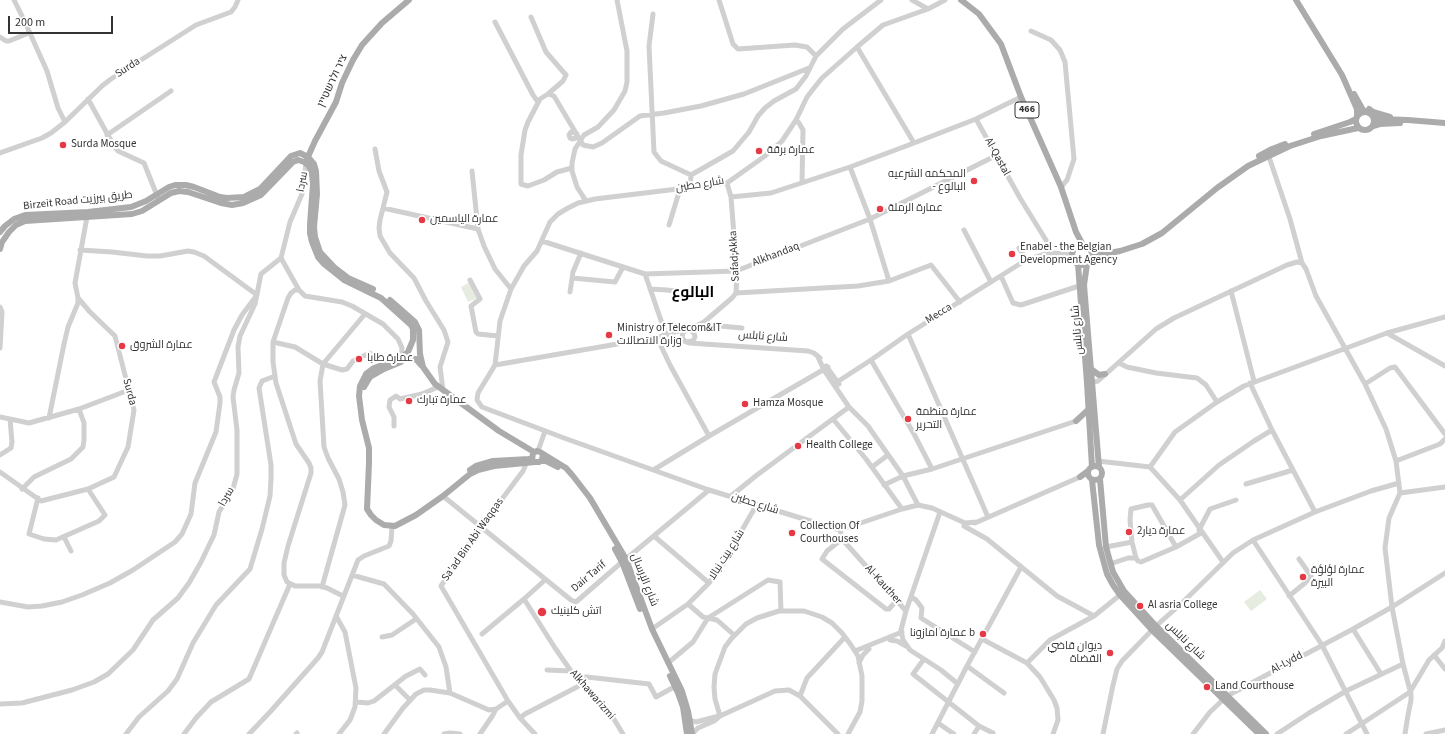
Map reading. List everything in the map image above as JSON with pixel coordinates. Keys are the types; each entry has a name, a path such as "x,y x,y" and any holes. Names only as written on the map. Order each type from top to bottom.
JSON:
{"main road":[{"name":"ציר ולרשטיין","path":"307,160 315,141 336,102 342,83 353,60 362,45 382,23 409,0"},
{"name":"466","path":"961,0 979,14 1001,44 1021,97 1061,187 1076,232 1083,245"},
{"path":"1296,0 1342,75 1357,109 1356,124 1358,128"},
{"path":"1301,0 1345,74 1363,110 1378,119 1400,119 1445,123"},
{"path":"1353,92 1366,107 1373,112 1400,119"},
{"path":"1366,112 1361,113 1350,122 1303,138 1245,164 1213,187 1159,232 1148,238 1132,245 1117,249 1099,250 1090,249 1083,245 1078,246 1073,252 1074,260 1081,265 1100,255 1142,244 1162,233 1217,188 1268,154 1321,136 1358,128 1367,131 1373,126 1425,122"},
{"path":"1373,116 1373,126"},
{"name":"Birzeit Road طريق بيرزيت","path":"0,232 14,219 25,215 132,214 142,210 169,187 175,185 186,185 220,197 244,197 260,189 291,156 300,153 315,141"},
{"path":"315,141 314,164 318,182 314,227 320,252 341,273 354,281 370,287 384,295 415,322 419,330 420,354 423,367"},
{"path":"300,153 314,164"},
{"name":"Birzeit Road طريق بيرزيت","path":"0,249 2,242 9,232 16,225 25,221 131,207 180,191 199,195 221,203 232,205 244,203 261,195 293,162 307,160"},
{"path":"307,160 312,174 313,191 310,233 318,257 324,264 344,280 381,298 411,324 413,334 412,343 408,352 401,358 401,362 370,377 366,381 364,388 364,419 373,455 371,508 376,515 381,520 392,524 401,523 443,496 470,474 481,469 507,464 526,464 538,455"},
{"name":"466","path":"1073,252 1076,232"},
{"path":"1089,262 1092,254 1090,249"},
{"name":"شارع نابلس","path":"1089,262 1084,285 1091,369 1089,409 1090,474 1099,545 1107,574 1120,595 1225,697 1266,734"},
{"name":"شارع نابلس","path":"1078,264 1098,464 1102,473 1100,479 1106,547 1112,572 1124,591 1154,628"},
{"path":"401,358 403,360 416,359 435,384 498,431 538,455"},
{"path":"1091,369 1099,375 1105,374"},
{"path":"1076,420 1089,409"},
{"path":"1076,420 1083,422 1089,427"},
{"path":"526,447 535,449 538,455"},
{"path":"392,524 425,504 476,466 493,461 529,459 538,455"},
{"name":"شارع الإرسال","path":"538,455 566,468 573,476 624,560 650,629 674,687 678,693 683,707 687,734"},
{"path":"1080,477 1090,474 1098,464"},
{"path":"1090,474 1096,480 1100,479"},
{"name":"شارع الإرسال","path":"650,629 682,691 690,720 692,734"},
{"name":"شارع نابلس","path":"1225,697 1259,734"}],"street":[{"path":"14,0 47,71 58,108 66,122"},
{"name":"Surda","path":"0,153 42,138 51,133 66,122 88,99 111,79 196,25 230,12 236,7 238,0"},
{"path":"575,149 584,135 598,127 614,110 625,91 627,82 627,51 617,0"},
{"path":"719,0 733,44 738,49 799,46 807,47 816,56"},
{"path":"691,175 733,151 749,132 758,116 765,108 774,101 796,89 806,76 816,56 843,29 881,0"},
{"path":"912,0 928,9"},
{"name":"شارع حطين","path":"840,530 709,490 545,432 483,409 477,405 476,395 494,367 500,321 511,289 542,241 550,222 558,214 568,208 586,201 727,183 774,149 796,120 807,97 822,78 857,47 883,26 928,9 945,0"},
{"path":"653,14 649,46 654,152 656,156 668,164 691,175"},
{"path":"531,17 546,52 566,74 565,78 556,87 540,99 525,130 521,155 521,184 528,186 544,180 557,172 572,168"},
{"path":"495,22 538,102"},
{"path":"1031,31 1051,40 1060,50 1065,62 1074,159 1067,180 1061,187"},
{"path":"0,37 6,41 9,41 29,33"},
{"path":"857,47 914,143"},
{"path":"556,87 553,93 554,96 571,123 580,141 583,145 598,146 636,118 645,115 701,106 744,94 809,68"},
{"path":"107,135 171,91"},
{"path":"548,94 554,96"},
{"path":"731,197 771,193 850,167 976,119 1021,97"},
{"path":"88,99 107,135 118,151 144,163 158,197"},
{"name":"Al-Qastal","path":"976,119 995,156 1049,245 1049,253"},
{"path":"796,120 803,130 802,182"},
{"path":"571,123 570,138 573,139 575,149 572,168 574,179 586,201"},
{"path":"570,134 574,132 582,136 584,135"},
{"path":"573,139 576,137 576,134"},
{"path":"573,139 580,141"},
{"path":"375,149 379,171 387,192 379,228 384,244 414,278 444,330 448,342 440,367 441,388 400,399 396,396 390,400 388,407 394,416 394,426"},
{"path":"1268,154 1290,219 1302,263 1306,269 1316,296 1365,384 1386,429 1396,461 1400,493 1389,518 1386,535 1386,563 1392,607 1411,700 1406,734"},
{"name":"Alkhandaq","path":"542,241 645,274 736,270 870,219 995,156"},
{"name":"سردا","path":"0,704 22,703 72,690 94,682 108,674 133,650 153,620 178,598 189,583 211,544 219,512 236,482 238,469 237,430 233,398 239,373 238,347 240,336 255,304 261,274 281,258 290,222 302,194 307,160"},
{"path":"850,167 870,219 889,281"},
{"path":"472,171 478,230 495,269 511,289"},
{"path":"690,187 691,175"},
{"name":"Safad;Akka","path":"703,323 728,302 736,293 738,281 731,197 727,183"},
{"path":"153,185 159,188 169,187"},
{"path":"146,201 151,196 153,185"},
{"path":"670,225 680,189"},
{"path":"384,208 478,230"},
{"path":"49,418 68,327 78,304 75,283 87,214"},
{"path":"964,230 991,282"},
{"path":"1019,248 1026,260"},
{"path":"0,602 28,607 42,606 62,602 82,595 110,583 134,570 175,542 182,534 191,514 195,483 214,437 220,397 214,382 234,330 242,315 257,295 204,256 194,252 188,251 160,256 147,256 98,250 80,250"},
{"name":"Mecca","path":"836,383 908,334 1026,260 1049,253 1073,252"},
{"path":"570,292 572,278 581,253"},
{"path":"281,258 299,290 305,296 342,302 384,324 398,339 402,348 401,358"},
{"path":"1090,383 1098,381 1161,325 1287,265 1297,262 1302,263"},
{"path":"736,293 858,286 889,281 931,265 960,302"},
{"path":"572,278 615,282 623,267"},
{"path":"728,302 732,292 736,270"},
{"path":"645,274 664,329 661,346 709,436"},
{"path":"1001,276 1013,303 1022,305 1079,286"},
{"path":"470,280 480,299 471,306 476,332 478,334 498,336"},
{"path":"650,289 694,293 697,290"},
{"path":"299,290 295,290 288,298 273,342 275,376 296,444 311,468 311,473 288,546 284,563 284,575 285,579 290,584 322,587 343,596"},
{"path":"1230,291 1252,382 1272,430 1315,512"},
{"name":"Surda","path":"38,498 41,501 88,489 114,477 128,447 134,410 115,336 78,298"},
{"path":"0,307 2,312 0,348"},
{"path":"322,587 345,505 339,479 324,447 320,381 323,364 365,314"},
{"path":"1150,467 1176,432 1217,402 1252,382 1387,333 1445,317"},
{"path":"687,329 681,336 687,342 693,341 703,323"},
{"path":"494,367 662,337 669,333 687,329 703,323 709,325 742,328"},
{"path":"687,329 693,331 695,336 704,343"},
{"path":"1387,333 1445,366"},
{"path":"908,334 988,518"},
{"name":"شارع نابلس","path":"662,337 669,341 808,351 818,357 826,368"},
{"path":"273,342 295,347 323,364 345,370 353,361 370,352"},
{"path":"871,360 914,434 932,469"},
{"path":"1119,363 1134,368 1200,380 1206,385 1217,402"},
{"path":"1365,384 1390,368 1395,367 1445,434"},
{"path":"655,470 709,436 826,368 849,407 868,426 903,476 918,505"},
{"path":"126,734 139,717 168,691 177,679 192,643 216,605 250,569 268,503 271,479 271,465 259,388 262,381 275,376"},
{"path":"0,417 29,423 80,409 129,390"},
{"path":"731,496 849,407"},
{"path":"22,488 34,477 71,459 83,447 84,423 80,409"},
{"path":"0,455 11,448 12,442 10,419"},
{"path":"833,419 872,467 902,509"},
{"path":"884,485 903,476 932,469 1076,420"},
{"path":"1180,500 1228,458 1272,430"},
{"path":"538,455 545,432"},
{"path":"1396,461 1440,444 1445,439"},
{"path":"872,467 888,455"},
{"name":"Sa'ad Bin Abi Waqqas","path":"508,701 441,586 481,527 523,471 526,464"},
{"path":"1098,464 1150,467 1180,500 1200,531 1223,562"},
{"path":"1246,484 1293,470"},
{"path":"0,472 38,498 29,534 44,539 56,540 64,537 99,521 105,515 88,489"},
{"path":"969,526 1080,477"},
{"path":"1103,734 1117,668 1122,661 1154,628 1238,549 1253,540 1315,512 1371,491 1399,483"},
{"path":"1400,493 1445,487"},
{"path":"624,560 709,490"},
{"path":"443,496 546,580 482,634"},
{"path":"1176,547 1152,506 1148,505 1131,509 1130,520 1132,542 1136,558 1141,562 1176,547 1200,531 1210,509 1236,500"},
{"name":"شارع بيت نبالا","path":"650,629 688,604 709,583 729,556 757,504"},
{"path":"840,530 918,505 932,508 969,526 1057,596 1094,616"},
{"path":"906,611 940,512"},
{"path":"976,532 975,529 977,522"},
{"path":"249,734 318,658 322,652 357,563 361,558 389,546 391,541 392,524"},
{"name":"Al-Kauther","path":"840,530 842,539 906,611 902,633 903,640 908,648"},
{"path":"654,536 709,583"},
{"path":"64,537 71,551"},
{"path":"842,539 827,551 822,559 886,609 889,609 897,600"},
{"path":"1253,540 1322,645 1367,734"},
{"path":"1106,547 1132,542"},
{"path":"1110,564 1128,558 1136,558"},
{"path":"1289,596 1312,576 1299,559"},
{"name":"Dair Tarif","path":"546,580 571,600 576,602 624,560"},
{"path":"932,734 967,666 1021,568"},
{"name":"Al-Lydd","path":"1193,734 1210,712 1225,697 1353,629 1392,607 1445,573"},
{"path":"352,575 384,584 416,619 439,647 446,667 450,693"},
{"path":"668,663 693,642 708,618 768,580 780,582 781,610"},
{"path":"184,734 211,702 249,679 290,584"},
{"path":"1027,663 1053,638 1094,616 1120,595"},
{"path":"911,597 916,600 922,608 921,618 975,652"},
{"name":"Alkhawarizmi","path":"524,600 571,671 581,681 581,684 585,685 609,712 623,734"},
{"path":"688,604 703,617 717,620 734,635"},
{"path":"720,716 715,699 714,688 716,674 725,647 734,635 746,624 768,613 781,610 804,611 812,613 832,623 845,637 856,653 862,676 862,701 860,712 848,734"},
{"path":"336,616 345,632 355,678 356,702 350,720 339,734"},
{"path":"382,637 392,635 416,619"},
{"path":"856,653 869,649 891,638 903,621"},
{"path":"1353,629 1381,674"},
{"path":"856,653 902,633"},
{"path":"800,696 807,678 845,637"},
{"path":"891,638 941,670 958,684"},
{"path":"982,639 1027,663 1040,677 1054,700 1057,708 1058,720 1053,734"},
{"path":"1346,734 1410,692 1429,660 1442,648 1445,641"},
{"path":"859,663 863,655 869,649"},
{"path":"1434,655 1445,669"},
{"path":"924,659 913,674 979,726 993,733"},
{"path":"1277,734 1309,713 1346,692 1403,664"},
{"path":"967,666 1004,693"},
{"path":"356,702 368,703 374,701 406,676 420,669 425,675"},
{"path":"546,670 571,671"},
{"path":"577,677 649,684 656,697 674,687"},
{"path":"520,718 581,684"},
{"path":"396,685 410,700"},
{"path":"384,734 403,708 416,694 424,690 430,690 450,693 486,710 496,709 508,701 520,718 535,734"},
{"path":"690,720 696,722 720,716 775,691 789,690 800,696 838,734"},
{"path":"480,734 494,715 496,709"},
{"path":"692,734 698,728 714,721 720,716"},
{"path":"938,723 954,734"},
{"path":"974,734 979,726"},
{"path":"1426,734 1445,730"},
{"path":"444,734 460,734"}],"shaded area":[{"path":"470,282 477,298 468,302 461,287"},
{"path":"1260,590 1267,599 1251,611 1244,602"}],"place":[{"name":"Surda Mosque","path":"63,145"},
{"name":"عمارة برقة","path":"759,151"},
{"name":"المحكمه الشرعيه - البالوع","path":"974,181"},
{"name":"عمارة الرملة","path":"880,209"},
{"name":"عمارة الياسمين","path":"422,220"},
{"name":"Enabel - the Belgian Development Agency","path":"1012,254"},
{"name":"Ministry of Telecom&IT وزارة الاتصالات","path":"609,335"},
{"name":"عمارة الشروق","path":"122,346"},
{"name":"عمارة طابا","path":"359,359"},
{"name":"عمارة تبارك","path":"409,401"},
{"name":"Hamza Mosque","path":"745,404"},
{"name":"عمارة منظمة التحرير","path":"908,419"},
{"name":"Health College","path":"798,446"},
{"name":"عمارة ديار2","path":"1129,532"},
{"name":"Collection Of Courthouses","path":"792,533"},
{"name":"عمارة لؤلؤة البيرة","path":"1303,577"},
{"name":"Al asria College","path":"1140,606"},
{"name":"اتش كلينيك","path":"542,612"},
{"name":"عمارة امازونا b","path":"983,634"},
{"name":"ديوان قاضي القضاة","path":"1110,653"},
{"name":"Land Courthouse","path":"1207,687"}],"district":[{"name":"البالوع","path":"693,294"}]}
